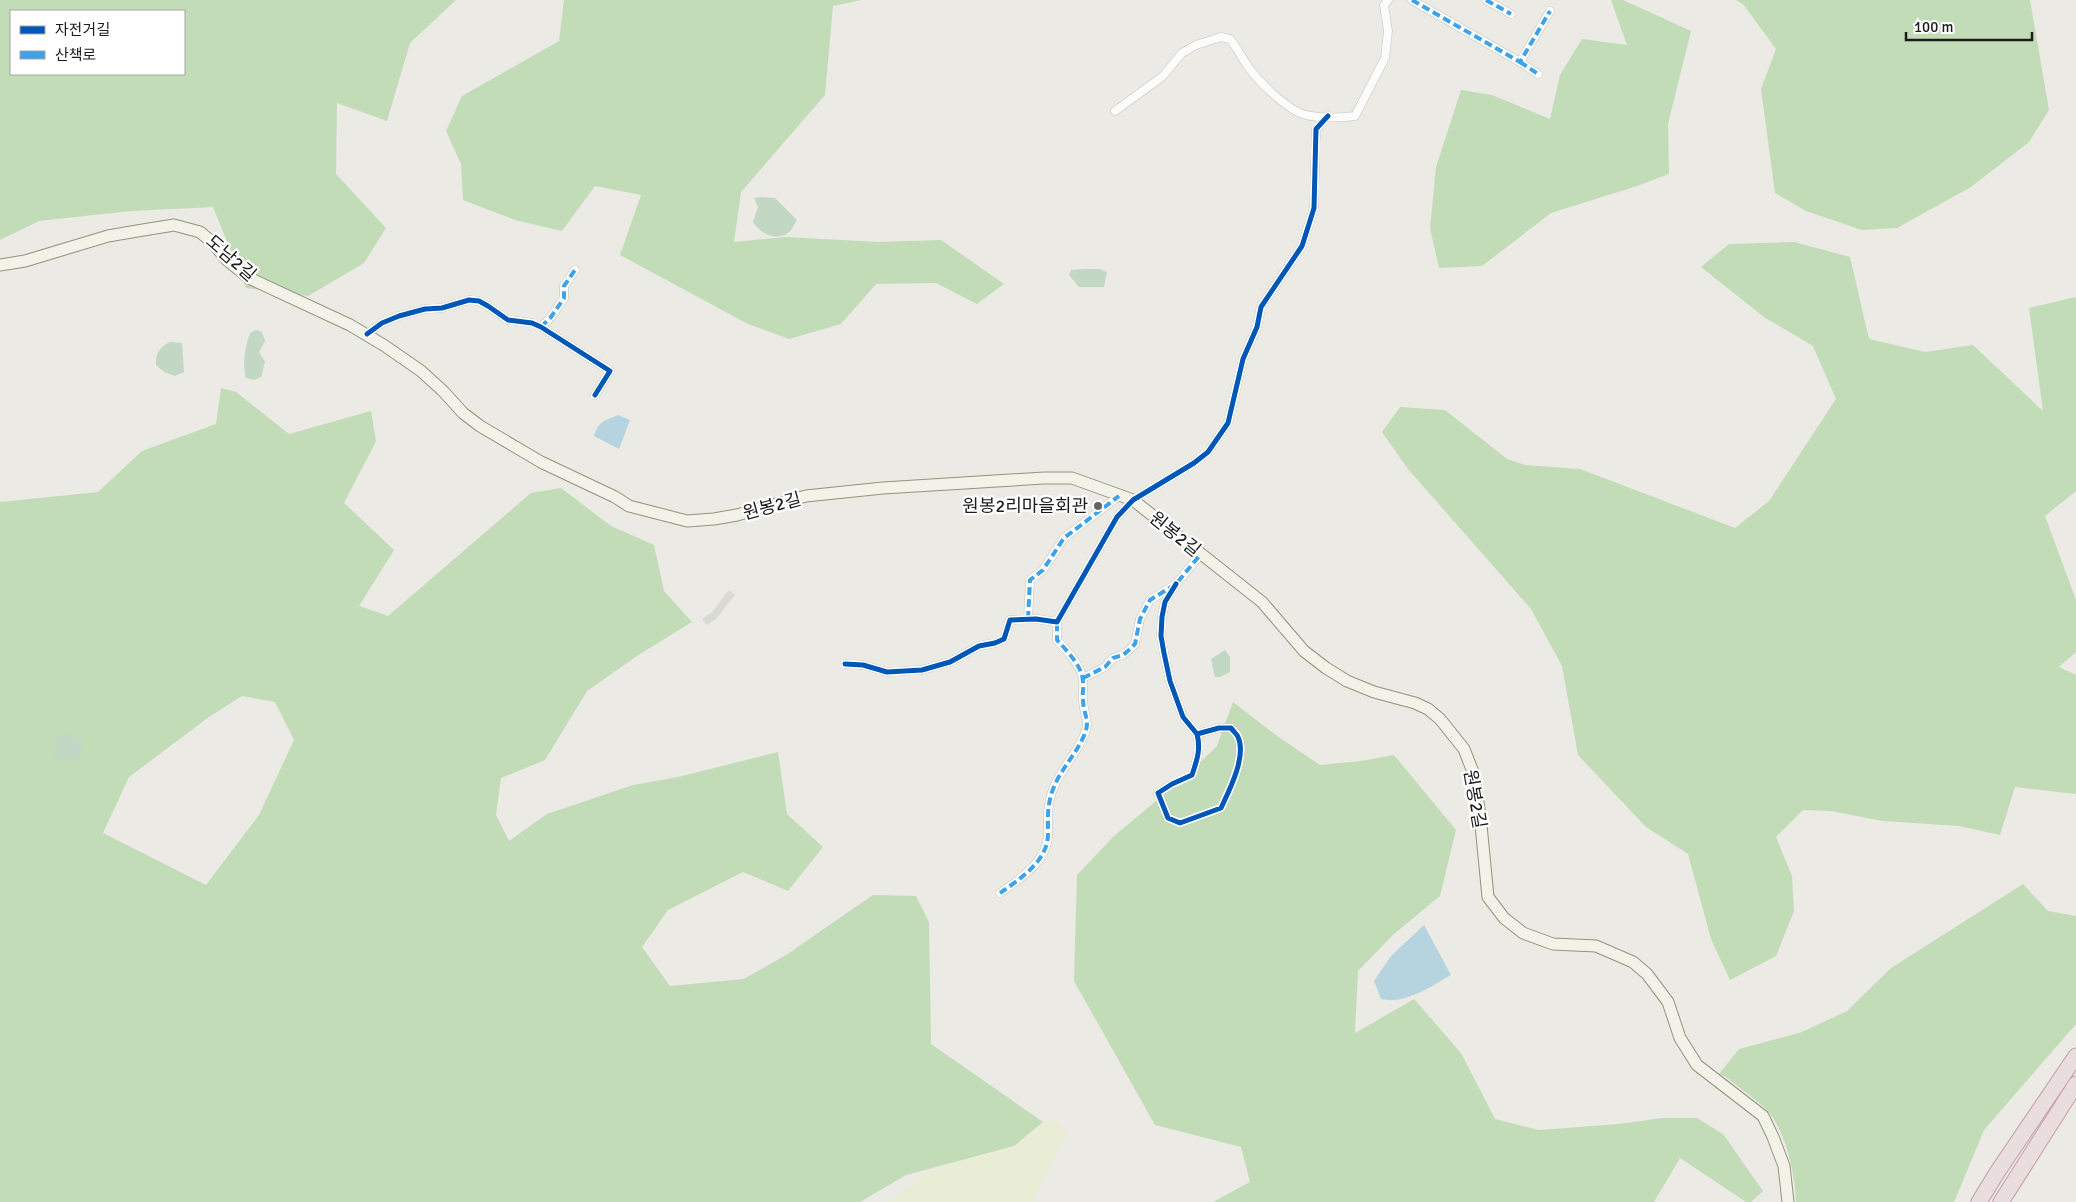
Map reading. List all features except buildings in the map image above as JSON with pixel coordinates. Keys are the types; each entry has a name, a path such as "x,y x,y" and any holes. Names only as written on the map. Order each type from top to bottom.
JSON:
{"highway":[{"path":"1979,1202 1998,1170 2076,1056"},
{"path":"2001,1202 2076,1084"}],"main road":[{"name":"도남2길","path":"0,266 26,261 108,236 174,225 200,232 212,242 227,260 249,278 367,334"},
{"name":"원봉2길","path":"367,334 421,371 463,413 480,426 541,462 615,497 629,506 687,521 737,515 806,496 883,488 1014,480 1072,478 1133,500 1200,555 1262,602 1304,651 1326,668 1347,682 1374,692 1415,703 1428,709 1440,719 1464,750 1473,772 1480,816 1488,897 1504,918 1523,933 1534,938 1553,944 1596,946 1634,962 1659,988 1668,1002 1680,1038 1697,1065 1763,1116 1784,1166 1788,1202"}],"street":[{"path":"1115,111 1163,76 1182,53 1196,45 1221,37 1230,39 1250,68 1276,95 1299,113 1321,117 1344,118 1355,116 1386,58 1388,32 1384,5 1388,0"},
{"path":"1412,0 1538,74"},
{"path":"1486,0 1511,14"},
{"path":"1520,62 1550,11"},
{"path":"1000,893 1033,868 1046,849 1048,835 1047,817 1052,792 1068,760 1082,741 1089,724 1082,700 1083,678 1070,654 1057,640 1057,622 1117,517 1133,500 1194,463 1208,452 1228,423 1243,359 1257,327 1261,307 1302,246 1314,208 1316,129 1328,116"},
{"path":"541,327 551,317 564,298 564,286 574,270"},
{"path":"367,334 382,323 399,316 425,309 442,308 469,300 479,301 508,320 532,323 541,327 610,371 595,395"},
{"path":"1028,619 1030,580 1043,570 1064,538 1119,496"},
{"path":"1197,734 1219,728 1231,728 1239,738 1240,760 1232,786 1221,808 1180,823 1168,818 1158,793 1192,774 1199,757 1200,743 1197,734 1183,717 1170,681 1164,653 1162,616 1165,602 1176,584 1200,555"},
{"path":"1083,678 1105,667 1113,658 1123,655 1135,644 1140,620 1150,600 1176,584"},
{"path":"845,664 863,665 887,672 922,670 950,662 980,646 995,644 1004,638 1010,620 1028,619 1057,622"}],"green space":[{"path":"0,0 456,0 410,43 387,121 337,103 336,174 386,228 364,263 308,296 246,288 213,207 131,211 39,221 0,240"},
{"path":"564,0 861,0 833,6 825,95 741,192 734,242 786,237 878,242 941,240 1004,284 977,304 936,283 876,284 841,324 789,339 746,323 620,255 641,195 595,186 562,231 515,220 463,200 461,164 446,131 462,96 559,41"},
{"path":"1611,0 1623,0 1691,31 1668,124 1669,174 1551,213 1482,266 1439,268 1430,228 1436,167 1461,90 1492,95 1550,119 1560,75 1582,39 1627,45"},
{"path":"1736,0 2030,0 2049,110 2029,142 1971,187 1897,228 1862,230 1806,211 1775,193 1761,89 1776,49 1743,4"},
{"path":"754,198 775,198 797,220 789,232 778,237 764,233 756,226 753,222 758,207"},
{"path":"1794,242 1850,257 1869,339 1925,352 1973,345 2043,411 2029,308 2076,297 2076,491 2045,516 2076,600 2076,652 2059,667 2076,675 2076,794 2015,787 2000,835 1959,826 1883,821 1831,811 1803,810 1776,837 1792,876 1794,911 1776,956 1730,980 1711,939 1688,854 1646,827 1578,755 1562,666 1531,609 1408,469 1382,432 1400,407 1445,410 1507,459 1525,465 1580,469 1735,528 1769,501 1836,399 1813,346 1764,317 1701,267 1729,244"},
{"path":"1100,269 1107,272 1104,287 1079,287 1069,275 1071,270"},
{"path":"256,330 262,332 265,341 259,352 265,362 261,377 254,380 246,378 244,361 250,333"},
{"path":"170,342 182,343 184,372 175,376 164,372 156,365 159,351"},
{"path":"221,388 236,392 289,434 371,411 376,441 344,503 394,550 359,606 388,616 531,493 561,488 611,526 654,545 664,591 692,622 640,654 587,691 545,760 501,778 496,815 509,841 547,814 633,785 678,777 778,752 787,814 823,847 788,891 743,872 668,910 642,947 670,986 744,979 786,955 873,895 916,896 929,922 931,1044 1043,1122 1014,1146 906,1175 860,1202 0,1202 0,502 98,492 142,451 216,424","holes":["242,696 275,702 294,740 259,815 206,885 103,833 129,777 209,717"]},
{"path":"1225,650 1230,657 1230,672 1220,677 1215,677 1211,659"},
{"path":"1233,702 1277,736 1320,765 1361,761 1394,755 1456,830 1440,896 1394,934 1358,971 1355,1033 1414,999 1461,1053 1495,1119 1539,1130 1619,1124 1662,1118 1697,1118 1723,1134 1763,1191 1751,1202 1746,1202 1680,1158 1654,1202 1213,1202 1250,1182 1241,1147 1155,1125 1074,981 1077,875 1114,836 1186,776 1217,746"},
{"path":"69,734 78,739 83,745 81,754 77,759 58,759 53,756 59,735"},
{"path":"2023,884 2048,911 2076,916 2076,1024 1984,1130 1954,1202 1796,1202 1794,1178 1788,1152 1779,1128 1765,1108 1726,1077 1719,1074 1739,1049 1802,1032 1847,1011 1891,968"},
{"path":"1055,1119 1068,1133 1032,1202 888,1202 923,1175"}],"shaded area":[{"path":"729,590 735,595 717,618 707,625 702,619 712,612"}],"water":[{"path":"618,415 630,420 619,449 594,436 600,424"},
{"path":"1424,925 1451,975 1427,989 1408,997 1390,1000 1381,999 1374,981 1391,956"}],"marked path":[{"path":"1412,0 1520,62 1550,11"},
{"path":"1486,0 1511,14"},
{"path":"1520,62 1538,74"},
{"path":"541,327 551,317 564,298 564,286 575,270"},
{"path":"1028,619 1030,580 1043,570 1064,538 1119,496"},
{"path":"1083,678 1105,667 1113,658 1123,655 1135,644 1140,619 1150,600 1176,584 1200,555"},
{"path":"1000,893 1032,868 1043,853 1047,844 1050,797 1058,778 1082,740 1087,728 1082,675 1073,659 1057,640 1057,622"}],"cycle path":[{"path":"845,664 863,665 887,672 922,670 950,662 979,646 1004,639 1010,620 1036,619 1057,622 1117,517 1133,500 1194,463 1208,452 1228,423 1243,359 1257,327 1261,307 1302,246 1314,208 1316,129 1328,116"},
{"path":"367,334 382,323 399,316 425,309 442,308 469,300 479,301 508,320 532,323 541,327 610,371 595,395"},
{"path":"1176,584 1165,602 1161,636 1170,681 1183,717 1197,734 1219,728 1231,728 1237,736 1240,745 1239,763 1236,773 1221,808 1180,823 1168,818 1158,793 1192,775 1197,759 1197,734"}],"place":[{"name":"원봉2리마을회관","path":"1098,506"}]}
